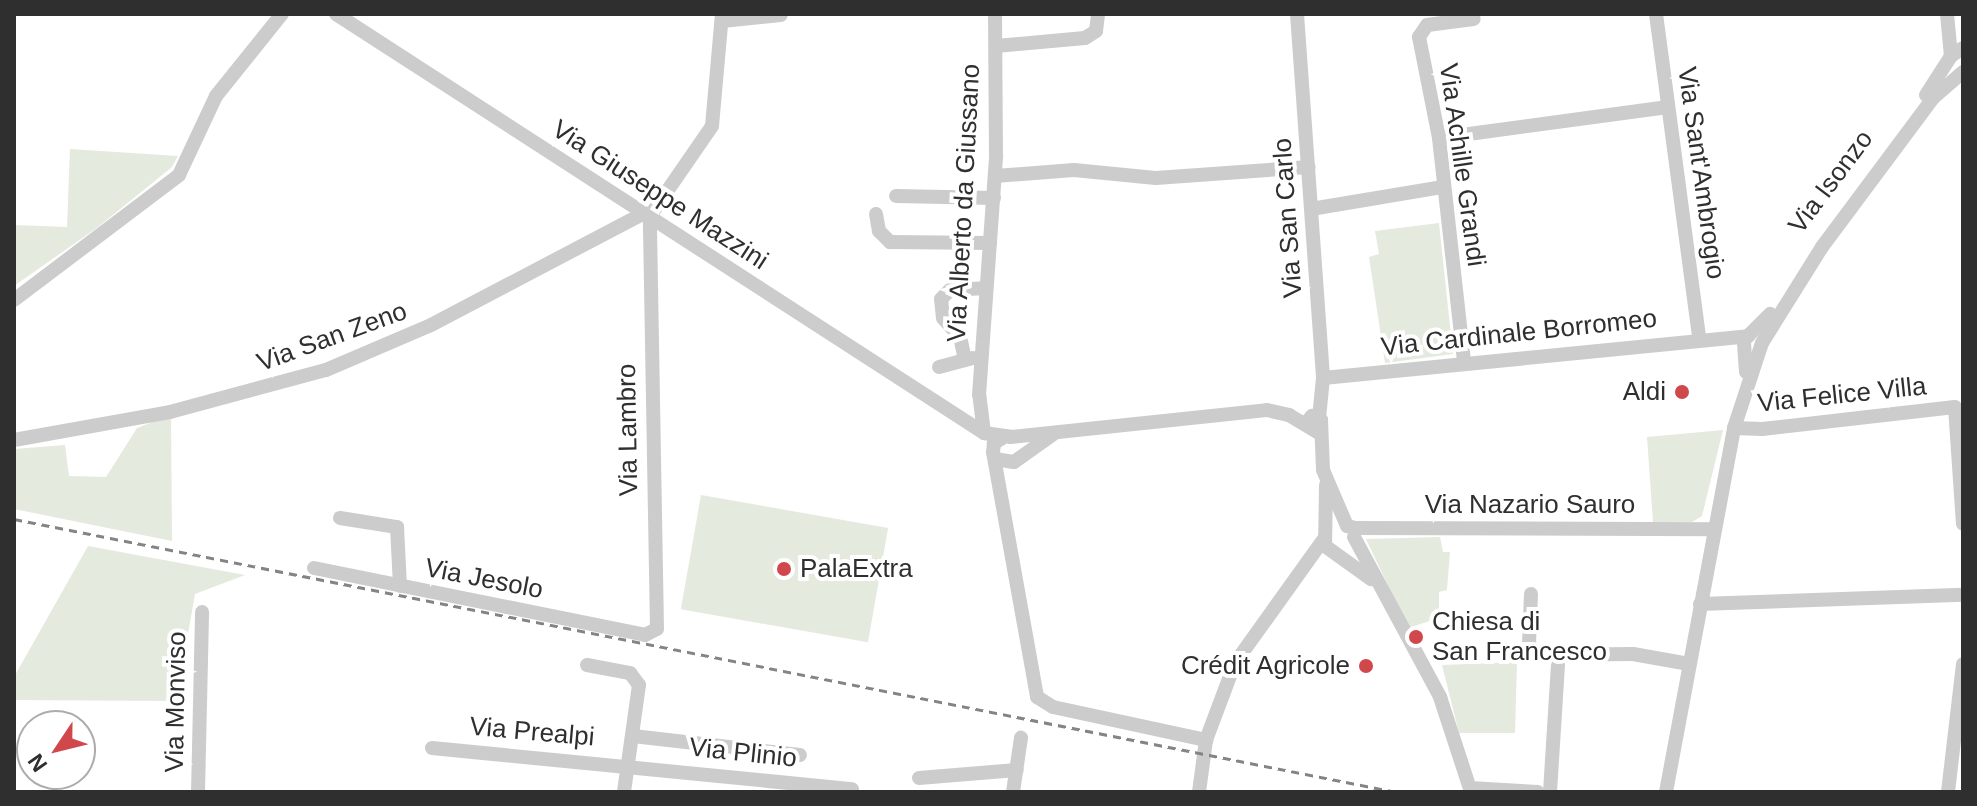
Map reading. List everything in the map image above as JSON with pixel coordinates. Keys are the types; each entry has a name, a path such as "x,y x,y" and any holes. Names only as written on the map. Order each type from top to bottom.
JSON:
{"street":[{"path":"14,300 179,175 216,96 282,14"},
{"name":"Via Giuseppe Mazzini","path":"336,14 984,433 1007,437 1267,410 1314,425"},
{"name":"Via Alberto da Giussano","path":"984,433 979,395 995,176 995,14"},
{"path":"996,46 1085,38 1096,31 1098,14"},
{"name":"Via San Carlo","path":"1297,14 1323,378 1314,425 1326,477"},
{"name":"Via Sant'Ambrogio","path":"1656,14 1699,338"},
{"path":"647,214 712,126 722,18 781,15"},
{"name":"Via Achille Grandi","path":"1464,361 1439,138 1419,35 1427,25 1474,19"},
{"path":"1947,20 1959,62"},
{"name":"Via Isonzo","path":"1666,792 1714,529 1752,344 1803,259 1959,62"},
{"path":"1439,138 1668,107"},
{"path":"995,176 1074,170 1156,178 1309,167"},
{"path":"1311,209 1443,187"},
{"path":"896,196 994,198"},
{"name":"Via San Zeno","path":"14,440 170,412 326,370 431,325 647,214"},
{"name":"Via Lambro","path":"645,635 659,625 651,452 647,214"},
{"path":"876,214 879,231 890,242 990,243"},
{"path":"965,360 960,337 944,321 941,299 950,290 986,288"},
{"name":"Via Cardinale Borromeo","path":"1323,378 1720,336 1752,344"},
{"path":"939,367 981,355"},
{"name":"Via Alberto da Giussano","path":"964,420 979,395"},
{"name":"Via Felice Villa","path":"1734,428 1955,407 1963,524"},
{"name":"Via Giuseppe Mazzini","path":"964,420 994,456"},
{"path":"994,456 1015,460 1063,430"},
{"path":"1004,508 1019,448 1007,437 994,443 994,456 1037,697 1067,711 1206,740"},
{"path":"1326,477 1350,532 1443,703 1471,790 1538,792"},
{"path":"1199,792 1206,740 1235,663 1301,578 1324,536 1326,477"},
{"path":"340,518 397,527 400,586"},
{"name":"Via Nazario Sauro","path":"1324,536 1333,525 1350,532 1714,529"},
{"path":"1301,578 1336,555 1349,551 1350,532"},
{"path":"1324,536 1336,555 1382,590"},
{"name":"Via Jesolo","path":"314,568 645,635"},
{"path":"1531,594 1529,644 1535,655 1633,654 1689,664"},
{"path":"1700,604 1963,595"},
{"name":"Via Monviso","path":"198,792 202,612"},
{"path":"1948,792 1963,664"},
{"name":"Via Prealpi","path":"587,665 637,679 633,736 624,792"},
{"path":"1550,792 1558,665"},
{"path":"633,736 800,755"},
{"path":"1013,792 1021,738"},
{"name":"Via Prealpi","path":"432,748 628,764"},
{"name":"Via Plinio","path":"628,764 852,789"},
{"path":"919,778 1017,770"}],"shaded area":[{"path":"70,149 178,156 172,167 98,227 14,286 14,225 67,227"},
{"path":"1439,223 1453,354 1385,363 1369,257 1379,254 1375,231"},
{"path":"171,415 172,541 14,509 14,449 65,445 69,476 106,477 137,428"},
{"path":"1723,430 1702,516 1692,522 1653,522 1647,437"},
{"name":"PalaExtra","path":"701,495 888,528 868,642 681,609"},
{"path":"1440,537 1443,552 1450,552 1447,590 1439,592 1439,618 1408,628 1366,539"},
{"path":"88,546 245,575 195,594 185,651 186,693 177,701 14,700 14,677"},
{"path":"1517,662 1515,733 1459,733 1442,665"}],"railway":[{"path":"14,519 1396,792"}],"place":[{"name":"Aldi","path":"1682,392"},
{"name":"PalaExtra","path":"784,569"},
{"name":"Chiesa di San Francesco","path":"1416,637"},
{"name":"Crédit Agricole","path":"1366,666"}]}
